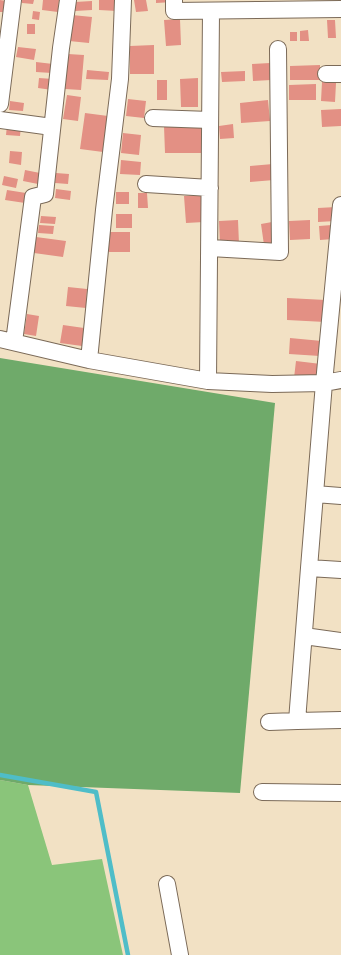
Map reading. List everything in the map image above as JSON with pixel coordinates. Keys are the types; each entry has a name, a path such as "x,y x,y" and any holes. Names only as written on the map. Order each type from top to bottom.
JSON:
{"street":[{"path":"0,104 13,0"},
{"path":"68,0 45,194 33,197 7,340 89,360 208,380 272,384 324,383 341,380"},
{"path":"89,360 104,210 120,79 123,0"},
{"path":"174,0 174,12 211,11 231,5 298,4 341,9"},
{"path":"208,380 211,11"},
{"path":"210,248 280,252 278,49"},
{"path":"153,118 210,120"},
{"path":"0,120 52,127"},
{"path":"146,184 210,188"},
{"path":"297,721 324,383 341,205"},
{"path":"315,494 341,496"},
{"path":"310,568 341,570"},
{"path":"304,636 341,640"},
{"path":"269,722 341,720"},
{"path":"262,792 341,793"},
{"path":"167,884 180,955"}],"green space":[{"path":"0,358 275,403 240,793 28,785 0,780"},
{"path":"0,780 28,785 52,865 102,859 123,955 0,955"}],"building":[{"path":"0,0 6,1 3,12 0,12"},
{"path":"22,0 34,0 33,4 22,3"},
{"path":"43,0 59,0 58,12 42,10"},
{"path":"99,0 118,0 117,11 99,10"},
{"path":"134,0 146,0 148,11 136,12"},
{"path":"156,0 173,0 173,2 156,3"},
{"path":"92,1 92,10 75,11 75,2"},
{"path":"33,11 40,12 39,20 32,19"},
{"path":"72,15 92,17 89,43 69,41"},
{"path":"180,19 181,45 166,46 164,20"},
{"path":"327,20 335,20 336,38 328,38"},
{"path":"27,24 35,24 35,34 27,34"},
{"path":"308,30 309,41 300,41 300,31"},
{"path":"290,32 297,32 297,41 290,41"},
{"path":"154,45 154,74 130,74 130,46"},
{"path":"18,47 36,49 34,60 16,57"},
{"path":"68,54 84,55 81,90 65,89"},
{"path":"36,62 53,64 52,73 36,72"},
{"path":"270,63 271,80 253,81 252,64"},
{"path":"320,65 320,80 290,80 290,66"},
{"path":"87,70 109,72 108,80 86,79"},
{"path":"245,71 245,81 222,82 221,72"},
{"path":"39,78 53,79 52,90 38,88"},
{"path":"198,78 198,107 181,107 180,79"},
{"path":"157,80 167,80 167,100 157,100"},
{"path":"322,82 336,83 335,102 321,101"},
{"path":"316,84 316,100 289,100 289,85"},
{"path":"67,95 81,97 78,121 63,119"},
{"path":"128,99 146,101 144,118 126,116"},
{"path":"268,100 270,121 241,123 240,103"},
{"path":"10,101 24,103 23,111 9,110"},
{"path":"341,109 341,126 322,127 321,110"},
{"path":"85,113 108,116 103,152 80,149"},
{"path":"233,124 234,138 220,139 219,126"},
{"path":"7,125 21,126 20,136 6,135"},
{"path":"164,126 201,126 201,153 165,153"},
{"path":"123,133 141,135 139,155 121,153"},
{"path":"10,151 22,152 21,165 9,163"},
{"path":"121,160 141,162 140,175 120,174"},
{"path":"273,164 274,180 250,182 250,166"},
{"path":"25,170 40,173 38,184 23,181"},
{"path":"56,173 69,174 68,184 55,183"},
{"path":"4,176 18,179 16,188 2,185"},
{"path":"56,189 71,191 70,200 55,198"},
{"path":"7,190 26,193 25,203 5,200"},
{"path":"116,192 129,192 129,204 116,204"},
{"path":"138,193 147,193 148,208 138,208"},
{"path":"202,195 204,222 186,223 184,196"},
{"path":"336,207 336,221 318,222 318,208"},
{"path":"116,214 132,214 132,228 116,228"},
{"path":"41,216 56,217 55,224 40,223"},
{"path":"238,220 239,244 220,245 219,221"},
{"path":"310,220 310,239 290,240 289,221"},
{"path":"272,222 275,243 264,245 261,224"},
{"path":"39,225 54,226 53,234 38,233"},
{"path":"332,225 333,239 320,240 319,226"},
{"path":"109,232 130,232 130,252 109,252"},
{"path":"36,237 66,241 63,257 34,253"},
{"path":"68,287 87,289 86,308 66,306"},
{"path":"287,298 326,300 325,322 287,320"},
{"path":"27,314 39,316 36,336 24,334"},
{"path":"63,325 84,328 82,346 60,343"},
{"path":"290,338 322,341 320,356 289,354"},
{"path":"296,361 321,364 320,380 294,378"}],"waterway":[{"path":"0,775 96,792 128,955"}]}
